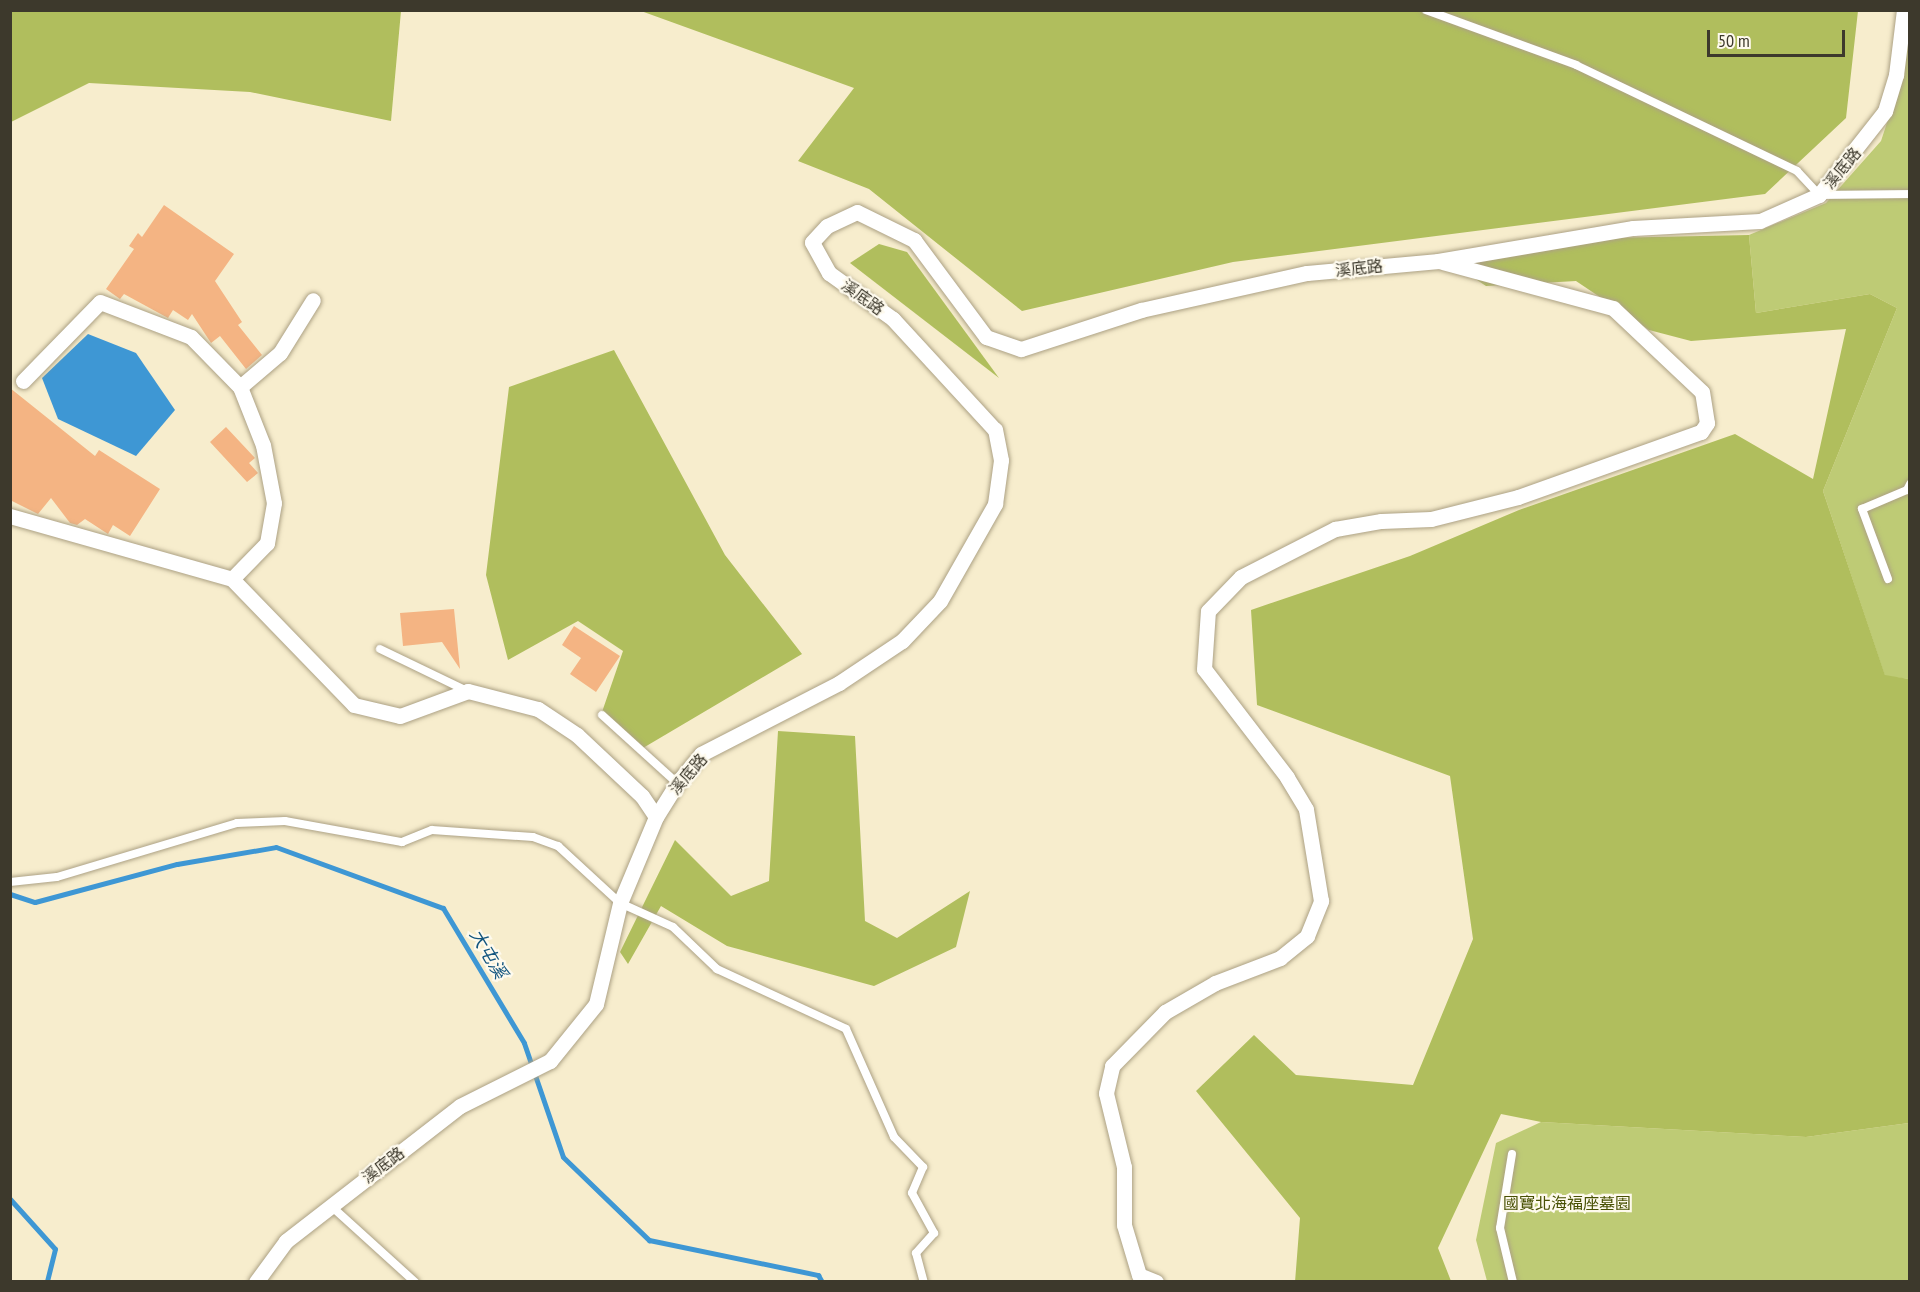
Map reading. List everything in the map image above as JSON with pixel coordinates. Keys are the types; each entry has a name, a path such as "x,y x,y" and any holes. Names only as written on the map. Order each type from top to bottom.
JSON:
{"street":[{"name":"溪底路","path":"256,1281 286,1241 460,1106 515,1076 550,1061 596,1004 620,903 656,817 677,783 701,754 839,683 902,641 940,601 995,504 1001,459 995,430 893,319 829,273 812,242 827,226 857,212 914,240 986,337 1021,349 1141,310 1307,273 1438,261 1633,228 1760,221 1819,195 1885,111 1896,75 1904,10"},
{"path":"1156,1281 1139,1275 1124,1226 1124,1167 1106,1094 1112,1066 1165,1012 1215,983 1280,958 1307,936 1321,901 1306,809 1287,777 1204,669 1208,611 1241,577 1335,529 1381,521 1431,519 1518,497 1701,432 1707,423 1702,392 1613,308 1438,261"},
{"path":"240,387 280,353 313,300"},
{"path":"23,381 100,302 191,337 240,387 263,445 274,503 267,543 232,579"},
{"path":"10,516 232,579 354,705 400,716 468,691 538,709 577,735 642,796 656,817"}],"lane":[{"path":"1426,10 1576,65 1797,171 1819,195 1910,194"},
{"path":"1888,579 1862,509 1906,490 1910,484"},
{"path":"380,649 468,691"},
{"path":"602,715 677,783"},
{"path":"10,882 57,877 237,823 285,821 402,842 432,830 533,837 558,846 620,903 673,927 717,969 846,1029 894,1137 923,1167 912,1193 934,1233 916,1253 924,1281"},
{"path":"1512,1154 1500,1228 1513,1281"},
{"path":"330,1205 415,1281"}],"green space":[{"path":"11,10 401,11 391,121 250,92 89,83 11,122"},
{"path":"641,11 1858,11 1846,118 1765,194 1233,262 1022,311 869,189 798,161 854,88"},
{"path":"1909,11 1909,679 1885,676 1823,491 1897,308 1870,294 1756,313 1749,235 1826,203 1881,141 1901,80"},
{"path":"1749,235 1756,313 1870,294 1897,308 1823,491 1885,675 1909,679 1909,1123 1806,1137 1541,1122 1501,1114 1438,1248 1451,1281 1295,1282 1300,1218 1196,1091 1254,1035 1296,1075 1413,1085 1473,939 1450,776 1257,705 1251,610 1410,556 1519,510 1735,434 1813,479 1846,329 1691,341 1649,330 1576,281 1486,286 1450,262 1605,238"},
{"path":"879,244 907,252 999,378 850,263"},
{"path":"614,350 725,555 802,654 643,748 602,712 623,651 578,621 508,660 486,575 509,387"},
{"path":"778,731 855,736 865,921 897,938 970,891 956,947 874,986 727,946 661,906 628,964 620,952 675,840 731,896 769,881"},
{"name":"國寶北海福座墓園","path":"1541,1122 1806,1137 1909,1123 1909,1281 1487,1281 1476,1240 1496,1143"}],"water":[{"path":"88,334 136,353 175,410 136,456 58,419 42,378"}],"building":[{"path":"164,205 234,254 215,281 242,322 238,325 262,355 246,369 220,336 211,343 192,314 188,320 173,310 168,318 124,294 120,299 106,289 134,249 129,246 138,233 142,237"},
{"path":"10,388 95,456 99,450 160,489 130,536 113,525 108,534 85,519 77,525 70,523 51,498 38,514 10,500"},
{"path":"226,427 255,458 249,463 258,473 247,482 210,442"},
{"path":"454,609 460,669 442,642 403,646 400,613"},
{"path":"574,626 620,656 596,692 570,674 581,658 562,645"}],"waterway":[{"name":"大屯溪","path":"10,894 35,902 177,864 276,847 443,908 524,1043 563,1157 649,1240 818,1275 822,1282"},
{"path":"10,1199 55,1249 47,1282"}]}
